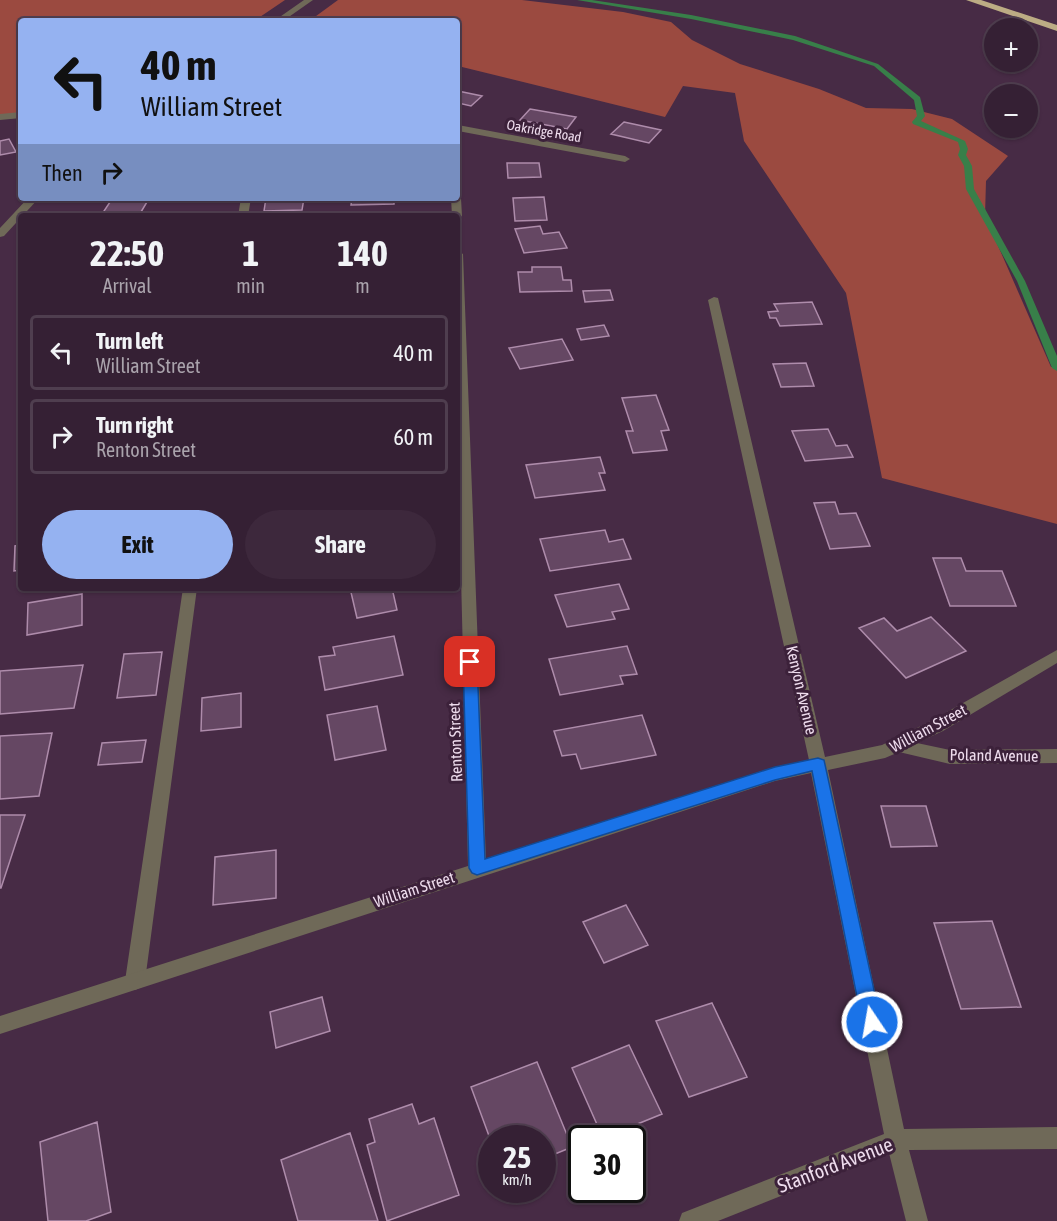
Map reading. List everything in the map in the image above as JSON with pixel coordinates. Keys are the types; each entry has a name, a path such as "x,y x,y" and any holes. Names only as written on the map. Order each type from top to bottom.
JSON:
{"highway":[{"path":"971,0 1057,28"}],"street":[{"path":"282,18 309,0"},
{"path":"0,117 18,115"},
{"name":"Oakridge Road","path":"460,128 626,159"},
{"path":"20,213 31,201"},
{"path":"0,234 18,215"},
{"name":"Kenyon Avenue","path":"714,300 818,764 896,1140 916,1221"},
{"name":"Renton Street","path":"460,319 477,868"},
{"path":"135,981 190,591"},
{"name":"William Street","path":"0,1025 477,868 775,774 885,751 937,726 1057,656"},
{"name":"Poland Avenue","path":"897,745 950,757 1057,756"},
{"name":"Stanford Avenue","path":"690,1221 896,1140 1057,1138"}],"shaded area":[{"path":"0,0 285,0 258,18 18,18 18,115 0,117"},
{"path":"338,0 522,0 623,12 671,22 692,40 740,64 819,89 866,108 912,109 952,119 1008,156 986,181 985,216 1051,367 1057,367 1057,524 882,478 846,293 744,141 735,93 683,86 665,117 460,66 460,18 313,18"}],"building":[{"path":"460,91 482,96 471,106 460,103"},
{"path":"530,109 576,117 567,129 520,120"},
{"path":"624,122 661,130 649,143 611,134"},
{"path":"9,139 16,152 0,155 0,141"},
{"path":"507,163 539,163 541,177 508,178"},
{"path":"544,197 547,220 515,221 513,198"},
{"path":"111,201 147,202 141,212 103,213"},
{"path":"266,201 304,201 302,210 264,211"},
{"path":"352,201 394,201 394,204 351,205"},
{"path":"540,226 543,234 559,232 567,248 524,253 515,229"},
{"path":"532,267 561,267 563,280 571,280 572,291 520,292 518,272 532,272"},
{"path":"610,290 613,300 585,302 583,291"},
{"path":"812,302 822,324 780,326 776,318 770,318 768,312 778,311 774,304"},
{"path":"604,325 609,336 581,340 577,329"},
{"path":"562,339 573,360 520,369 509,348"},
{"path":"806,363 814,386 781,387 773,364"},
{"path":"656,395 669,430 661,431 667,450 633,453 626,431 633,431 622,398"},
{"path":"828,429 836,446 847,445 853,457 805,461 792,431"},
{"path":"600,457 605,473 599,473 605,490 535,498 526,465"},
{"path":"835,502 839,514 856,513 870,546 830,549 814,503"},
{"path":"605,530 609,542 623,539 631,559 550,571 540,539"},
{"path":"15,546 18,546 18,570 14,571"},
{"path":"933,558 961,558 966,571 1002,571 1016,606 950,606"},
{"path":"619,584 629,609 612,612 615,619 567,627 555,595"},
{"path":"351,591 393,591 397,610 357,618"},
{"path":"82,594 82,625 27,635 28,603"},
{"path":"931,617 966,651 906,678 859,628 884,618 897,631"},
{"path":"394,636 403,675 325,690 319,657 335,655 333,647"},
{"path":"627,646 637,674 620,676 623,684 560,695 549,659"},
{"path":"162,652 156,695 117,698 124,654"},
{"path":"83,665 74,708 0,714 0,671"},
{"path":"241,693 241,727 201,731 202,698"},
{"path":"377,706 386,750 335,760 327,715"},
{"path":"642,715 656,755 581,769 576,754 562,756 554,731"},
{"path":"52,733 39,796 0,799 0,736"},
{"path":"146,740 142,762 98,765 102,743"},
{"path":"881,806 926,806 937,846 891,847"},
{"path":"0,815 25,815 1,888 0,888"},
{"path":"276,850 276,898 213,905 215,857"},
{"path":"626,905 648,945 604,963 583,922"},
{"path":"992,921 1021,1007 961,1009 934,923"},
{"path":"322,997 330,1031 276,1048 270,1012"},
{"path":"712,1003 747,1077 689,1097 656,1021"},
{"path":"629,1045 662,1114 635,1125 597,1125 572,1068"},
{"path":"537,1062 568,1137 568,1149 556,1154 556,1125 485,1125 471,1087"},
{"path":"412,1104 419,1124 434,1118 459,1195 387,1221 367,1145 375,1142 369,1119"},
{"path":"97,1122 111,1212 86,1221 48,1221 40,1142"},
{"path":"350,1133 378,1221 298,1221 281,1160"}],"waterway":[{"path":"580,0 691,17 795,38 876,65 917,99 921,116 916,122 961,141 964,149 962,155 968,166 970,189 1021,281 1057,368"}],"route":[{"path":"470,662 477,868 775,774 818,764 872,1022"}]}
